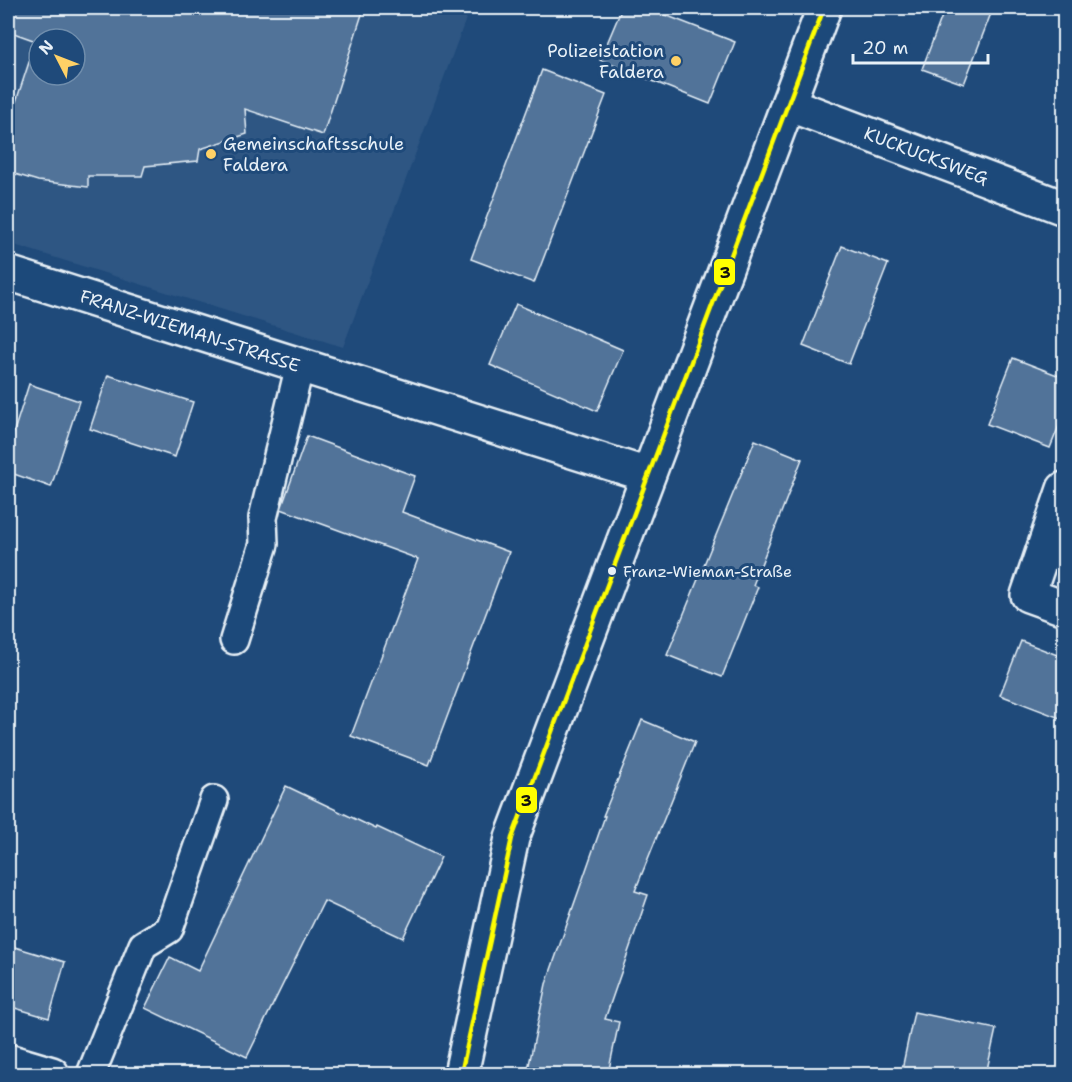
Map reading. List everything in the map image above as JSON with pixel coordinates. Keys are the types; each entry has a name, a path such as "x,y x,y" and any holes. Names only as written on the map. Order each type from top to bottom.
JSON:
{"street":[{"path":"461,1074 512,838 824,8"},
{"name":"KUCKUCKSWEG","path":"788,104 1065,208"},
{"name":"FRANZ-WIEMAN-STRASSE","path":"8,273 648,475"},
{"path":"1065,489 1028,595 1065,609"},
{"path":"8,1061 52,1074"}],"lane":[{"path":"234,640 264,544 263,518 300,365"},
{"path":"91,1074 143,945 169,929 214,801"}],"shaded area":[{"name":"Gemeinschaftsschule Faldera","path":"8,8 470,8 343,347 8,243"}],"building":[{"path":"8,8 364,8 323,135 245,109 247,134 200,149 198,161 145,166 142,176 88,176 88,187 38,181 8,172 8,126 27,68 27,87 87,87 87,27 27,27 27,38 8,31"},
{"path":"622,8 647,8 735,42 710,104 600,60"},
{"path":"945,8 993,8 964,84 922,69"},
{"path":"542,70 606,95 534,283 471,259"},
{"path":"842,246 888,264 849,364 803,346"},
{"path":"516,304 623,350 597,411 490,365"},
{"path":"1013,358 1065,378 1065,411 1050,448 987,424"},
{"path":"108,375 193,402 175,457 90,429"},
{"path":"29,384 79,401 51,487 8,472 8,450"},
{"path":"307,436 415,476 402,512 509,552 429,765 351,736 418,559 281,509"},
{"path":"755,440 802,459 753,585 758,587 722,677 667,655"},
{"path":"1021,641 1065,658 1065,720 1000,695"},
{"path":"642,720 695,742 635,891 648,895 605,1019 619,1022 608,1074 527,1074 546,984 605,816 603,816"},
{"path":"286,786 441,857 403,938 324,901 247,1057 145,1008 170,957 198,971"},
{"path":"8,945 65,962 49,1018 8,1006"},
{"path":"914,1012 996,1029 986,1074 901,1074"}],"transit line":[{"name":"3","path":"461,1074 512,838 824,8"}],"place":[{"name":"Polizeistation Faldera","path":"676,61"},
{"name":"Gemeinschaftsschule Faldera","path":"211,154"},
{"name":"Franz-Wieman-Straße","path":"612,571"}]}
